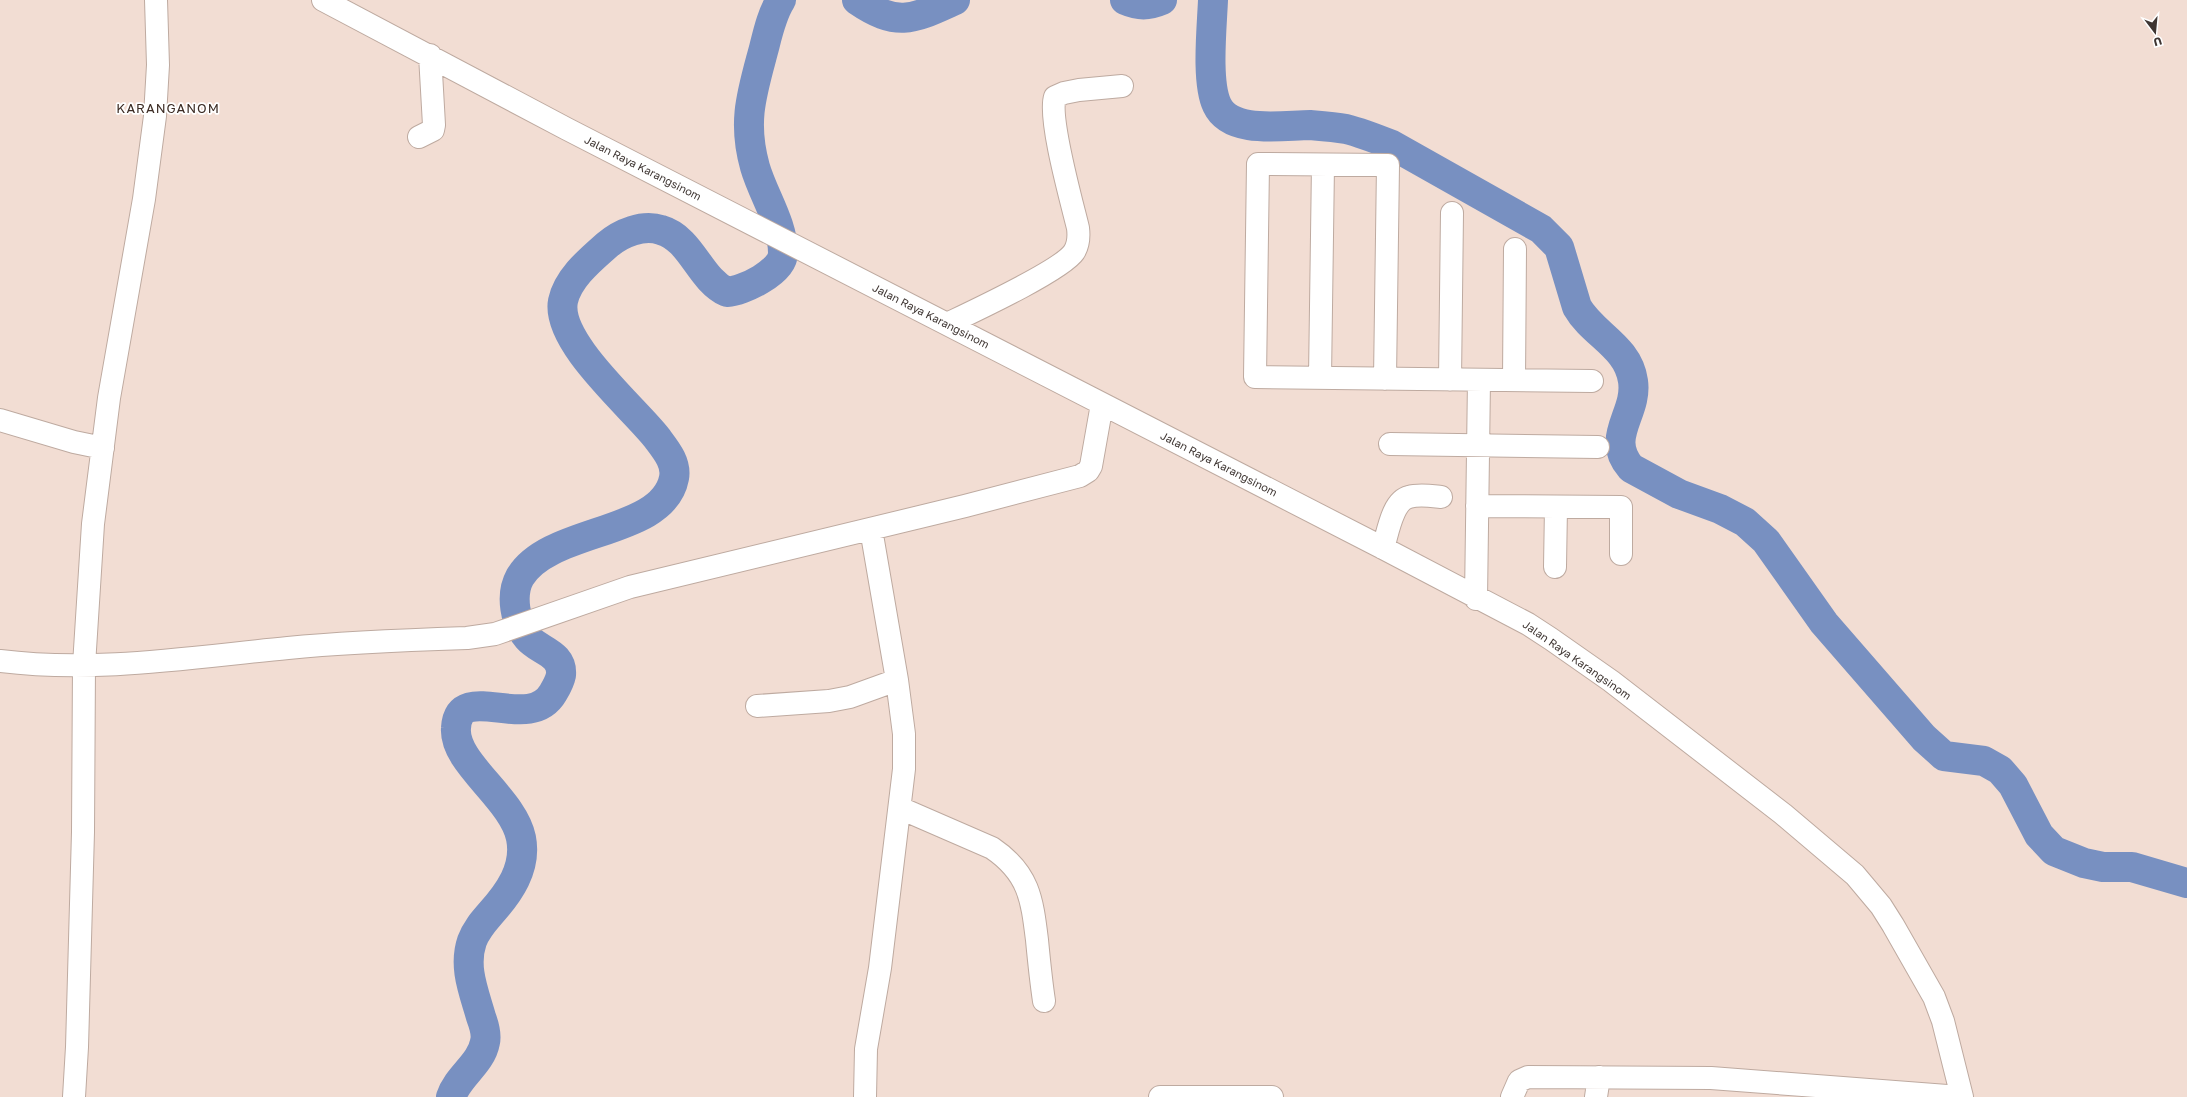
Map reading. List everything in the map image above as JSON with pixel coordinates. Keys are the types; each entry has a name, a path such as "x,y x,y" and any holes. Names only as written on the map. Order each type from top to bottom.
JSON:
{"street":[{"path":"74,1097 78,1047 83,832 84,665 93,524 109,398 144,199 155,116 158,65 156,0"},
{"name":"Jalan Raya Karangsinom","path":"323,0 430,55 567,129 1383,548 1476,599 1528,624 1611,682 1783,814 1855,875 1881,906 1894,925 1919,967 1934,997 1943,1021 1961,1097"},
{"path":"419,137 433,130 434,125 430,55"},
{"path":"947,324 1037,277 1069,258 1075,250 1078,240 1078,228 1055,120 1054,100 1055,97 1067,92 1122,86"},
{"path":"1385,379 1388,165 1258,164 1255,377 1320,378 1385,379 1450,380 1592,381"},
{"path":"1320,378 1323,165"},
{"path":"1450,380 1452,213"},
{"path":"1514,380 1515,249"},
{"path":"1476,599 1479,380"},
{"path":"0,661 84,665 173,660 289,648 467,638 495,634 630,587 1068,480 1084,474 1091,466 1102,404"},
{"path":"0,420 74,442 103,448"},
{"path":"1390,444 1598,447"},
{"path":"1383,548 1396,509 1403,499 1412,496 1441,497"},
{"path":"1477,506 1621,507 1621,554"},
{"path":"1555,567 1556,507"},
{"path":"865,1097 866,1049 880,968 904,769 904,734 897,680 871,529"},
{"path":"757,706 829,701 850,697 897,680"},
{"path":"900,808 992,848 1003,856 1023,879 1032,902 1044,1001"},
{"path":"1512,1097 1517,1083 1524,1077 1598,1087 1711,1078 1961,1097"},
{"path":"1160,1097 1272,1097"}],"waterway":[{"path":"451,1097 454,1090 479,1057 486,1039 485,1030 470,979 469,960 472,941 480,926 510,889 519,870 522,849 521,838 516,823 507,809 473,768 458,741 456,728 460,714 469,708 482,706 528,709 542,704 553,693 561,675 561,668 554,657 528,638 520,625 515,609 515,592 520,577 535,561 555,549 628,522 650,511 665,497 674,478 674,467 664,447 646,425 598,373 583,354 571,335 564,317 563,301 570,285 580,270 607,245 625,233 640,229 654,228 672,235 688,250 709,278 717,286 727,292 752,284 770,273 776,267 781,260 783,253 780,231 758,178 751,151 749,121 752,93 767,36 773,17 781,0"},
{"path":"857,0 871,9 884,14 906,18 928,12 955,0"},
{"path":"1125,0 1144,4 1162,0"},
{"path":"1213,0 1210,54 1212,83 1217,105 1224,114 1234,121 1246,125 1273,127 1310,125 1346,129 1358,132 1392,145 1541,229 1559,247 1577,307 1584,317 1617,350 1630,369 1633,381 1633,393 1621,436 1621,446 1624,457 1631,468 1679,494 1720,509 1745,522 1766,541 1824,623 1924,738 1944,756 1984,761 2000,770 2013,785 2039,835 2054,851 2084,863 2103,867 2132,867 2187,883"}],"district":[{"name":"KARANGANOM","path":"168,108"}]}
